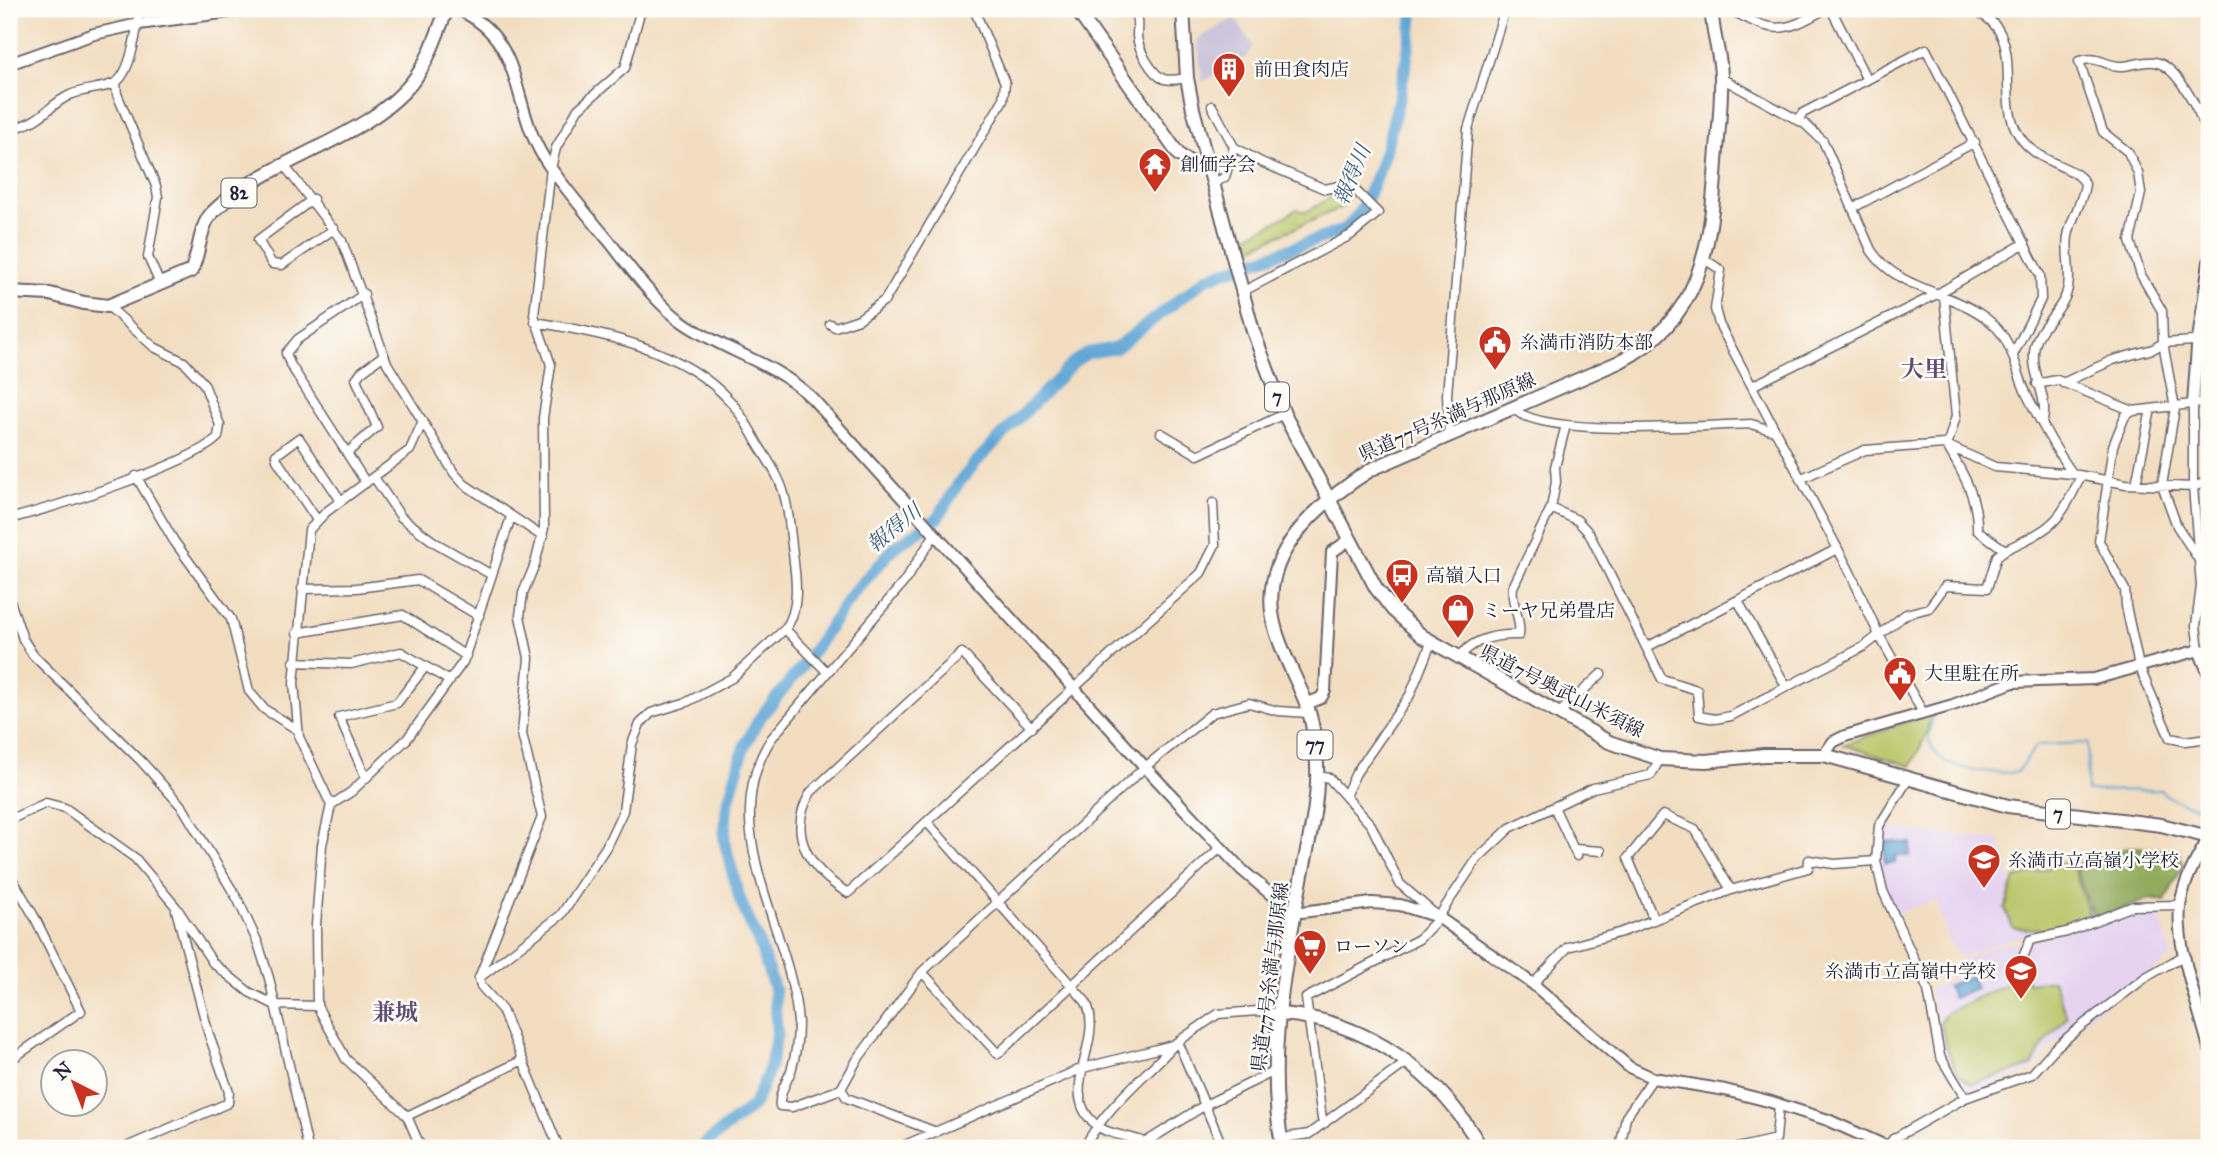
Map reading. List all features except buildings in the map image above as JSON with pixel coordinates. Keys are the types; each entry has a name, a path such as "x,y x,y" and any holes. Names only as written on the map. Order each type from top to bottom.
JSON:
{"main road":[{"name":"82","path":"108,306 191,271 211,213 284,164 368,118 407,88 423,64 447,9"},
{"path":"1076,9 1179,155 1193,164 1207,162"},
{"name":"県道7号奥武山米須線","path":"1183,9 1187,78 1241,289 1265,368 1284,414 1349,540 1388,604 1431,642 1609,741 1660,759 1706,761 1764,754 1824,755 2036,811 2161,825 2209,837"},
{"name":"県道77号糸満与那原線","path":"1282,1145 1276,1111 1281,1014 1295,911 1314,812 1317,776 1308,709 1276,628 1271,606 1272,584 1287,546 1330,503 1371,470 1619,362 1649,343 1680,309 1704,260 1712,222 1721,78 1713,34 1712,9"},
{"path":"9,292 50,294 108,306"},
{"path":"1281,1014 1309,1017 1349,1029 1407,1062 1446,1097 1481,1148"}],"street":[{"path":"9,129 38,120 71,94 116,83 124,74 139,24 138,9"},
{"path":"9,64 94,34 139,24 253,9"},
{"path":"457,9 483,23 505,48 527,125 551,168 665,307 700,333 763,362 798,384 1220,848 1275,899 1295,911 1372,903 1400,905 1438,917"},
{"path":"559,1148 502,1010 481,986 479,978 542,817 522,734 528,659 520,616 523,593 542,537 546,494 543,418 551,365 535,322 551,168 556,148 578,108 625,68 641,9"},
{"path":"830,324 835,327 859,318 885,300 1003,100 1005,83 974,9"},
{"path":"1133,9 1140,22 1137,36 1140,48 1156,75 1166,80 1187,78"},
{"path":"1449,435 1446,428 1448,381 1468,129 1505,9"},
{"path":"1729,9 1763,27 1776,30 1790,28 1825,9"},
{"path":"1831,9 1867,80"},
{"path":"1974,10 1997,9"},
{"path":"2177,9 2209,15"},
{"path":"1974,10 1993,20 2003,37 2012,118 2018,134 2039,157 2078,174 2085,184 2068,235 2068,289 2035,342 2033,361 2044,403 2043,420"},
{"path":"1798,120 1803,113 1926,49 2025,243 2042,288 2034,317 2012,358"},
{"path":"2199,560 2176,526 2162,485 2175,408 2163,343 2162,311 2141,275 2130,241 2141,193 2138,173 2129,152 2103,132 2079,61 2093,57 2120,66 2156,62 2166,67 2189,95 2209,136"},
{"path":"1721,78 1798,120 1824,141 1871,250 1883,265 1942,294 1992,323 2012,348 2012,358 2028,397 2077,475"},
{"path":"116,83 117,94 156,186 158,197 148,257 160,284"},
{"path":"1212,106 1234,147 1261,162 1325,189 1349,184 1378,213 1351,235 1241,289"},
{"path":"1853,208 1975,142"},
{"path":"1213,184 1225,177 1234,147"},
{"path":"284,164 313,199 342,241 364,294 384,355 458,479 542,537"},
{"path":"313,199 258,240 272,264 282,265 334,229"},
{"path":"1752,386 1942,294 2025,243"},
{"path":"1704,260 1721,270 1717,317 1879,635 1922,711"},
{"path":"2209,262 2203,340 2193,404 2193,486 2199,560 2205,585 2196,626 2209,675"},
{"path":"364,294 298,339 286,354 289,365 366,483"},
{"path":"1942,294 1956,416 1947,446 1966,477 1978,510 1977,530 2005,550"},
{"path":"9,519 52,507 136,476 212,443 218,437 220,425 204,384 184,362 154,348 108,306"},
{"path":"479,978 561,915 606,847 624,811 632,744 640,724 651,713 705,694 732,678 786,630 794,607 796,574 786,500 772,467 730,401 697,373 668,358 604,336 535,322"},
{"path":"2063,383 2113,360 2153,349 2163,343 2203,340"},
{"path":"347,453 377,427 356,379 384,355"},
{"path":"2037,384 2044,380 2063,383 2133,411"},
{"path":"2209,402 2133,411 2125,416 2118,430 2100,520 2099,541 2125,590 2139,666 2170,738 2185,741 2209,738"},
{"path":"1513,408 1531,418 1566,425 1751,424 1774,431"},
{"path":"2136,484 2151,409"},
{"path":"1161,433 1198,455 1284,414"},
{"path":"421,1148 407,1116 346,1059 317,1006 316,914 322,845 331,805 298,730 295,662 307,538 317,520 410,450 423,421"},
{"path":"1458,659 1468,646 1479,641 1506,634 1519,635 1519,618 1511,598 1513,587 1551,508 1556,467 1566,425"},
{"path":"317,520 277,460 276,455 280,450 299,438 341,500"},
{"path":"1800,480 1865,450 1947,446 1994,467 2136,484 2193,486 2209,481"},
{"path":"1551,508 1577,520 1590,533 1662,678 1697,690 1698,712 1703,718 1726,718 1865,646 1906,614 1929,608 1945,586 1987,588 1997,556 2047,530 2063,514 2077,475"},
{"path":"136,476 174,541 231,619 249,691 264,709 298,730"},
{"path":"374,477 401,517 434,542 490,574"},
{"path":"1032,728 962,653 811,792 803,805 801,821 804,844 811,864 825,879 848,893 1032,728 1205,568 1216,545 1213,503"},
{"path":"331,805 366,778 407,739 466,656 490,574 511,517"},
{"path":"935,534 904,582 825,670 762,753 755,769 750,826 752,845 786,964 798,1024 797,1047 780,1106 792,1107 841,1089 851,1068 922,972 1145,767 1222,708 1249,703 1278,711 1308,709 1321,698 1325,691 1332,552 1349,540"},
{"path":"1647,647 1837,549"},
{"path":"302,589 357,588 418,580 479,616"},
{"path":"9,597 23,639 33,655 142,762 192,820 250,926 275,1005 308,1148"},
{"path":"1738,601 1786,686"},
{"path":"297,633 403,615 466,656"},
{"path":"786,630 825,670"},
{"path":"1345,796 1356,773 1410,695 1431,642"},
{"path":"1824,755 1833,742 1845,736 1922,711 1953,705 2012,682 2094,679 2204,650"},
{"path":"295,662 351,664 401,652 450,681"},
{"path":"366,778 340,717 397,703 425,667"},
{"path":"1558,714 1601,674"},
{"path":"1325,1123 1318,1096 1306,998 1419,939 1438,917 1477,859 1495,839 1510,828 1615,781 1651,775 1660,759"},
{"path":"1317,776 1329,778 1371,825 1400,884 1438,917 1533,984 1610,1053 1653,1078 1725,1090 1779,1104 1828,1120 1889,1147 1893,1139 1965,1098 2032,1074 2055,1048 2079,1028 2146,977 2185,955"},
{"path":"1909,778 1879,826 1876,861 1883,891 1928,990 1940,1056 1965,1098"},
{"path":"9,820 46,803 55,803 65,808 135,858 176,907 213,962 249,992 275,1005 317,1006"},
{"path":"1554,807 1576,853 1601,851"},
{"path":"1654,920 1628,858 1663,816 1695,829 1731,890"},
{"path":"927,822 999,901 1089,1008 1090,1023 1078,1096 1096,1126 1146,1142 1154,1148"},
{"path":"2209,837 2188,876 2180,905 2185,955 2209,1048"},
{"path":"922,972 998,1054 1220,848"},
{"path":"1533,984 1568,947 1654,920 1731,890 1808,868 1809,860 1834,864 1876,861"},
{"path":"9,873 36,918 81,1012 9,1061"},
{"path":"2016,975 2030,940 2067,932 2133,906 2180,905"},
{"path":"124,1148 228,1103 229,1092 209,1035 176,907"},
{"path":"1084,1148 1096,1126 1125,1091 1150,1071 1176,1044 1218,1014 1258,1011 1281,1014"},
{"path":"898,1148 1083,1068 1176,1044"},
{"path":"1176,1044 1223,1148"},
{"path":"407,1116 523,1060"},
{"path":"1269,1148 1282,1145 1289,1137 1309,1134 1407,1062"},
{"path":"1146,1142 1205,1105 1277,1070"},
{"path":"1620,1148 1626,1117 1653,1078"},
{"path":"841,1089 847,1098 936,1132"},
{"path":"1737,1148 1776,1139 1779,1104"}],"shaded area":[{"path":"1235,18 1253,46 1247,57 1202,82 1197,39"},
{"name":"糸満市立高嶺小学校","path":"1881,828 2000,840 2011,884 2074,865 2094,918 2066,929 2008,939 1960,957 1950,943 1936,900 1895,914 1880,870 1877,843"},
{"name":"糸満市立高嶺中学校","path":"2145,906 2157,907 2172,957 2075,1026 2053,1045 2031,1071 1978,1090 1965,1090 1942,1053 1930,988 1956,975 1960,961 1996,945 2031,941"}],"green space":[{"path":"1347,188 1353,191 1342,207 1244,251 1242,239 1296,209 1306,212"},
{"path":"1931,713 1927,733 1911,766 1843,745"},
{"path":"2135,847 2179,851 2183,865 2165,901 2150,899 2094,918 2074,865 2102,853"},
{"path":"2061,863 2072,864 2090,917 2060,928 2013,928 2005,908 2015,879"},
{"path":"2024,975 2028,983 2053,980 2067,1017 2043,1045 2032,1066 1971,1084 1954,1066 1940,1022 1946,1013"}],"water":[{"path":"1885,842 1911,843 1910,856 1896,855 1895,863 1885,863"},
{"path":"1971,976 1976,988 1953,998 1947,986"}],"waterway":[{"name":"報得川","path":"700,1148 754,1105 770,1067 777,1033 774,988 759,943 740,900 724,840 727,806 744,747 759,719 804,664 854,592 895,547 937,519 958,484 977,461 1075,361 1088,353 1116,348 1207,278 1344,230 1358,214 1371,190 1382,160 1407,59 1413,9"},
{"path":"1934,715 1929,734 1933,749 1940,758 1951,764 1978,771 2016,773 2037,745 2088,743 2087,791 2161,790 2170,798 2183,803 2209,806"}],"place":[{"name":"前田食肉店","path":"1229,99"},
{"name":"創価学会","path":"1155,194"},
{"name":"糸満市消防本部","path":"1495,372"},
{"name":"高嶺入口","path":"1402,605"},
{"name":"ミーヤ兄弟畳店","path":"1458,640"},
{"name":"大里駐在所","path":"1900,703"},
{"name":"糸満市立高嶺小学校","path":"1984,890"},
{"name":"ローソン","path":"1310,976"},
{"name":"糸満市立高嶺中学校","path":"2021,1001"}],"district":[{"name":"大里","path":"1924,369"},
{"name":"兼城","path":"395,1012"}]}
